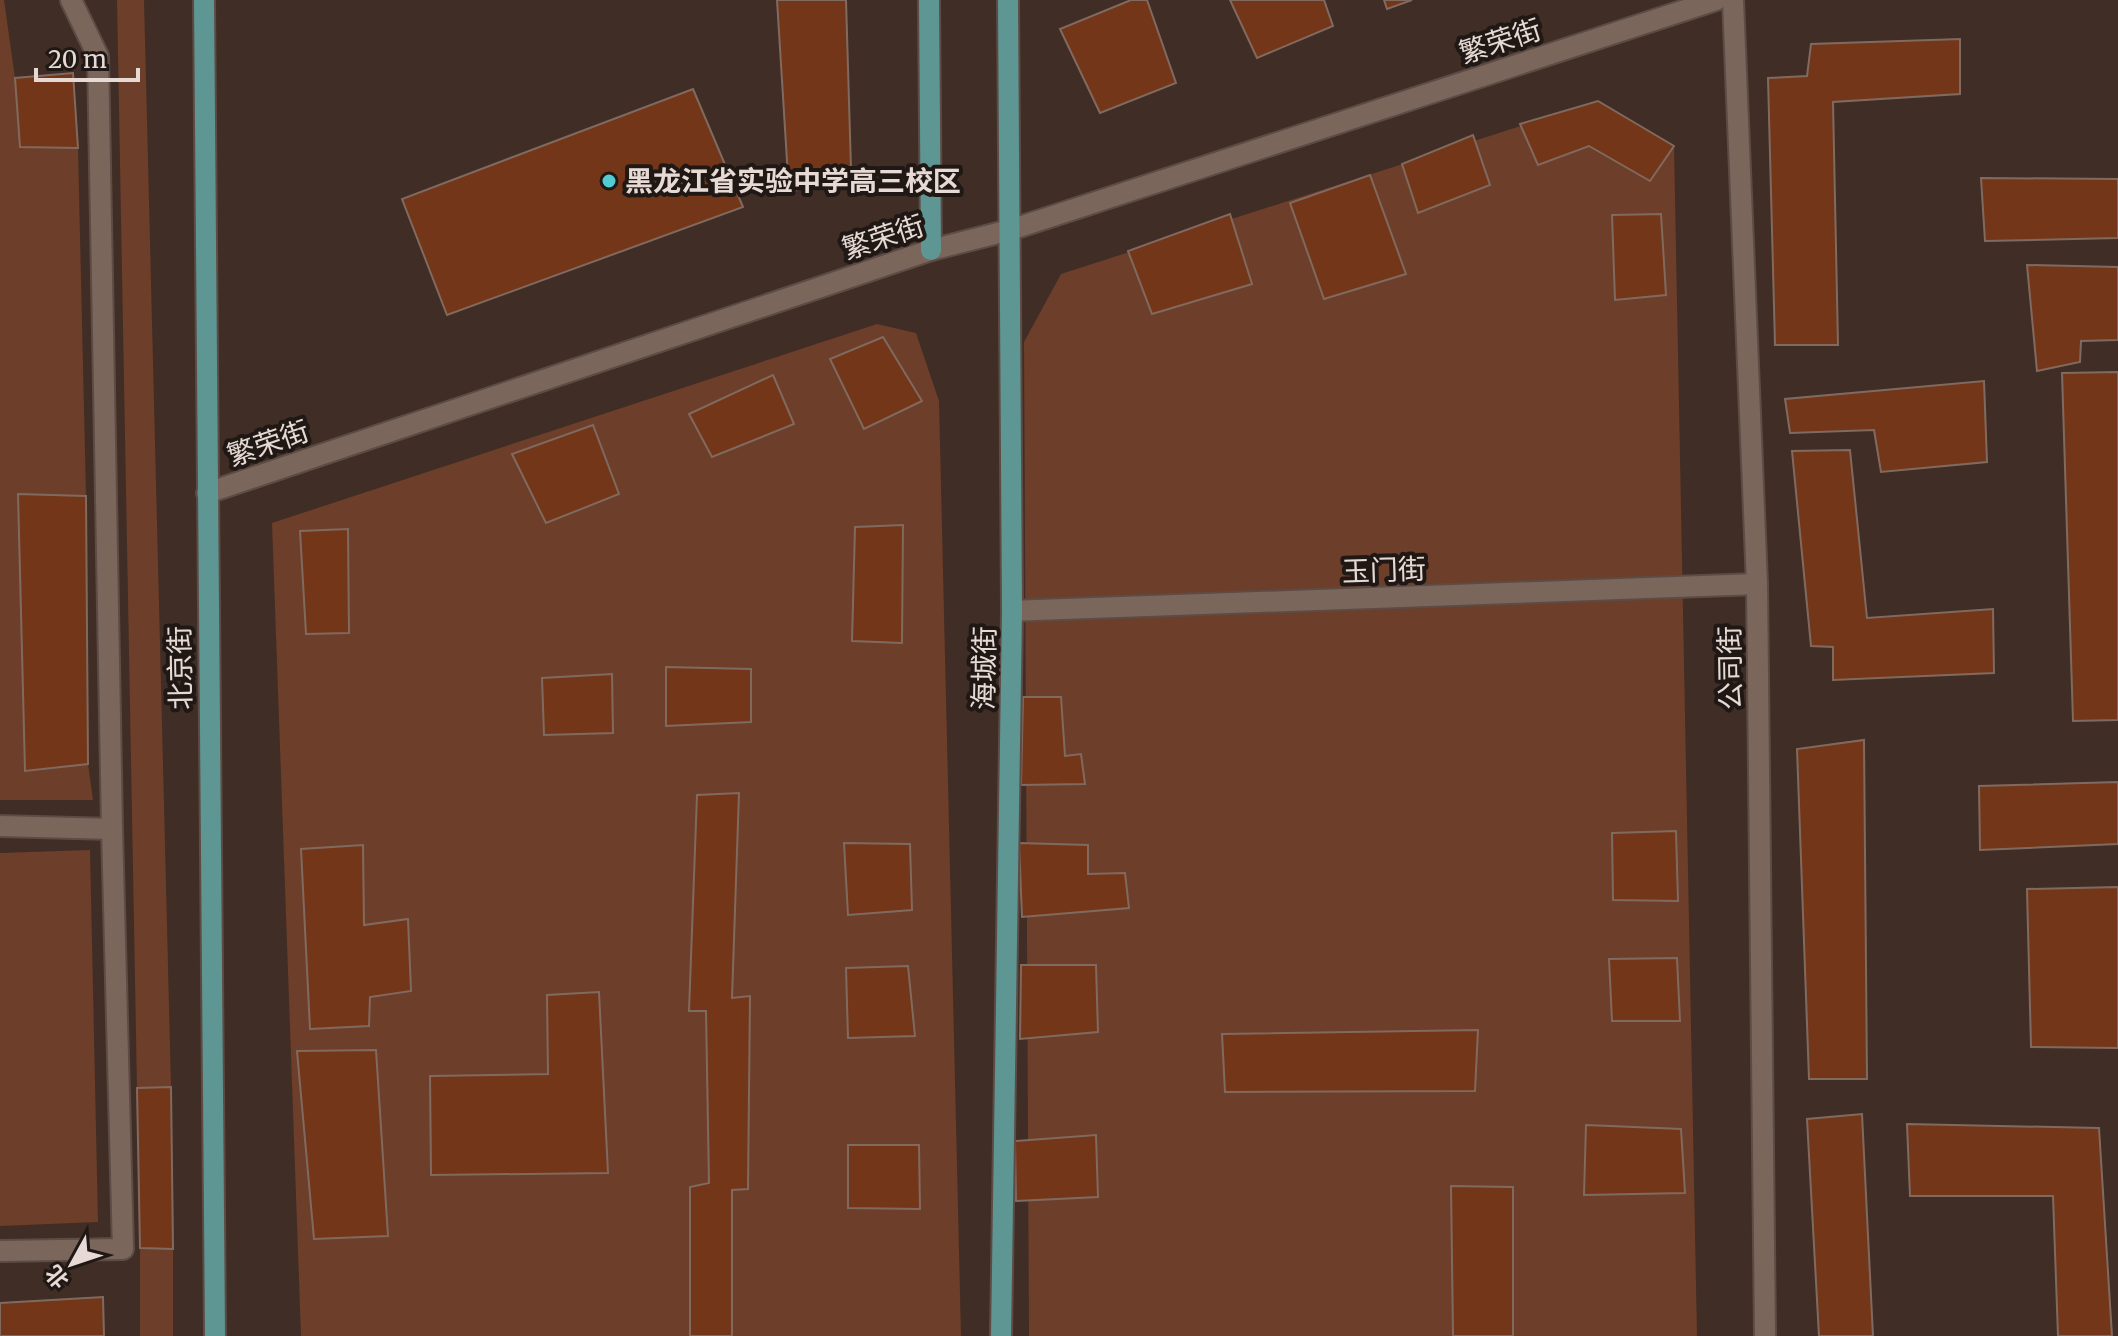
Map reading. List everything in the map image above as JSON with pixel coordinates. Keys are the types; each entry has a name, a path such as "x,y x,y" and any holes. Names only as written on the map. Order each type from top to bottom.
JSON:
{"main road":[{"name":"北京街","path":"204,0 215,1336"},
{"path":"929,0 931,250"},
{"name":"海城街","path":"1001,1336 1012,611 1008,0"}],"street":[{"path":"0,1251 123,1249 98,56 71,0"},
{"name":"繁荣街","path":"207,493 931,250 1010,230 1716,0"},
{"name":"公司街","path":"1733,0 1757,584 1765,1336"},
{"name":"玉门街","path":"1012,611 1757,584"},
{"path":"0,826 112,829"}],"shaded area":[{"path":"0,0 4,0 15,78 20,147 78,148 86,496 18,494 25,770 88,764 93,800 0,800"},
{"path":"117,0 144,0 171,1087 137,1088"},
{"path":"1598,101 1674,146 1697,1336 1029,1336 1024,342 1061,274"},
{"path":"877,324 916,333 939,401 961,1336 301,1336 272,523"},
{"path":"90,850 98,1222 0,1226 0,853"},
{"path":"140,1248 173,1249 173,1336 140,1336"}],"building":[{"path":"777,0 846,0 851,169 789,193"},
{"path":"1131,0 1147,0 1176,83 1100,113 1060,29"},
{"path":"1230,0 1324,0 1333,26 1257,58"},
{"path":"1384,0 1412,0 1387,9"},
{"path":"1960,39 1960,94 1833,102 1838,345 1775,345 1768,78 1807,76 1811,44"},
{"path":"73,73 78,148 20,147 15,78"},
{"path":"693,89 743,207 447,315 402,199"},
{"path":"1598,101 1674,146 1650,181 1589,146 1538,165 1520,124"},
{"path":"1473,135 1490,185 1418,213 1402,164"},
{"path":"1370,175 1406,274 1324,299 1290,203"},
{"path":"1981,178 2118,179 2118,238 1985,241"},
{"path":"1230,214 1252,284 1152,314 1128,251"},
{"path":"1661,214 1666,295 1615,300 1612,215"},
{"path":"2027,265 2118,267 2118,340 2081,341 2080,362 2037,371"},
{"path":"883,337 922,401 864,429 830,359"},
{"path":"2118,372 2118,720 2073,721 2062,373"},
{"path":"773,375 794,424 712,457 689,414"},
{"path":"1984,381 1987,462 1881,472 1874,430 1790,433 1785,399"},
{"path":"593,425 619,494 546,523 512,454"},
{"path":"1850,450 1867,618 1993,609 1994,673 1833,680 1833,647 1811,646 1792,451"},
{"path":"18,494 86,496 88,764 25,771"},
{"path":"903,525 902,643 852,641 855,527"},
{"path":"348,529 349,633 306,634 300,531"},
{"path":"666,667 751,669 751,722 666,726"},
{"path":"612,674 613,733 544,735 542,678"},
{"path":"1023,697 1061,697 1065,756 1081,754 1085,784 1021,785"},
{"path":"1864,740 1867,1079 1809,1079 1797,749"},
{"path":"2118,782 2118,844 1980,850 1979,786"},
{"path":"739,793 732,998 750,996 748,1189 732,1190 732,1336 690,1336 690,1187 709,1183 706,1011 689,1011 697,795"},
{"path":"1676,831 1678,901 1613,900 1612,833"},
{"path":"844,843 910,844 912,910 848,915"},
{"path":"1019,843 1088,845 1088,874 1125,873 1129,908 1022,917"},
{"path":"363,845 364,925 408,919 411,991 370,997 369,1026 310,1029 301,849"},
{"path":"2118,887 2118,1048 2031,1047 2027,889"},
{"path":"1677,958 1680,1021 1612,1021 1609,959"},
{"path":"1021,965 1096,965 1098,1032 1020,1039"},
{"path":"908,966 915,1036 848,1038 846,968"},
{"path":"599,992 608,1173 431,1175 430,1076 548,1074 547,995"},
{"path":"1478,1030 1475,1091 1225,1092 1222,1034"},
{"path":"376,1050 388,1236 314,1239 297,1051"},
{"path":"171,1087 173,1249 140,1248 137,1088"},
{"path":"1862,1114 1873,1336 1819,1336 1807,1119"},
{"path":"1907,1124 2099,1128 2112,1336 2058,1336 2053,1196 1910,1196"},
{"path":"1586,1125 1681,1129 1685,1193 1584,1195"},
{"path":"1096,1135 1098,1197 1016,1201 1015,1141"},
{"path":"848,1145 919,1145 920,1209 848,1208"},
{"path":"1451,1186 1513,1187 1513,1336 1453,1336"},
{"path":"103,1297 104,1336 0,1336 0,1303"}],"place":[{"name":"黑龙江省实验中学高三校区","path":"609,181"}]}
